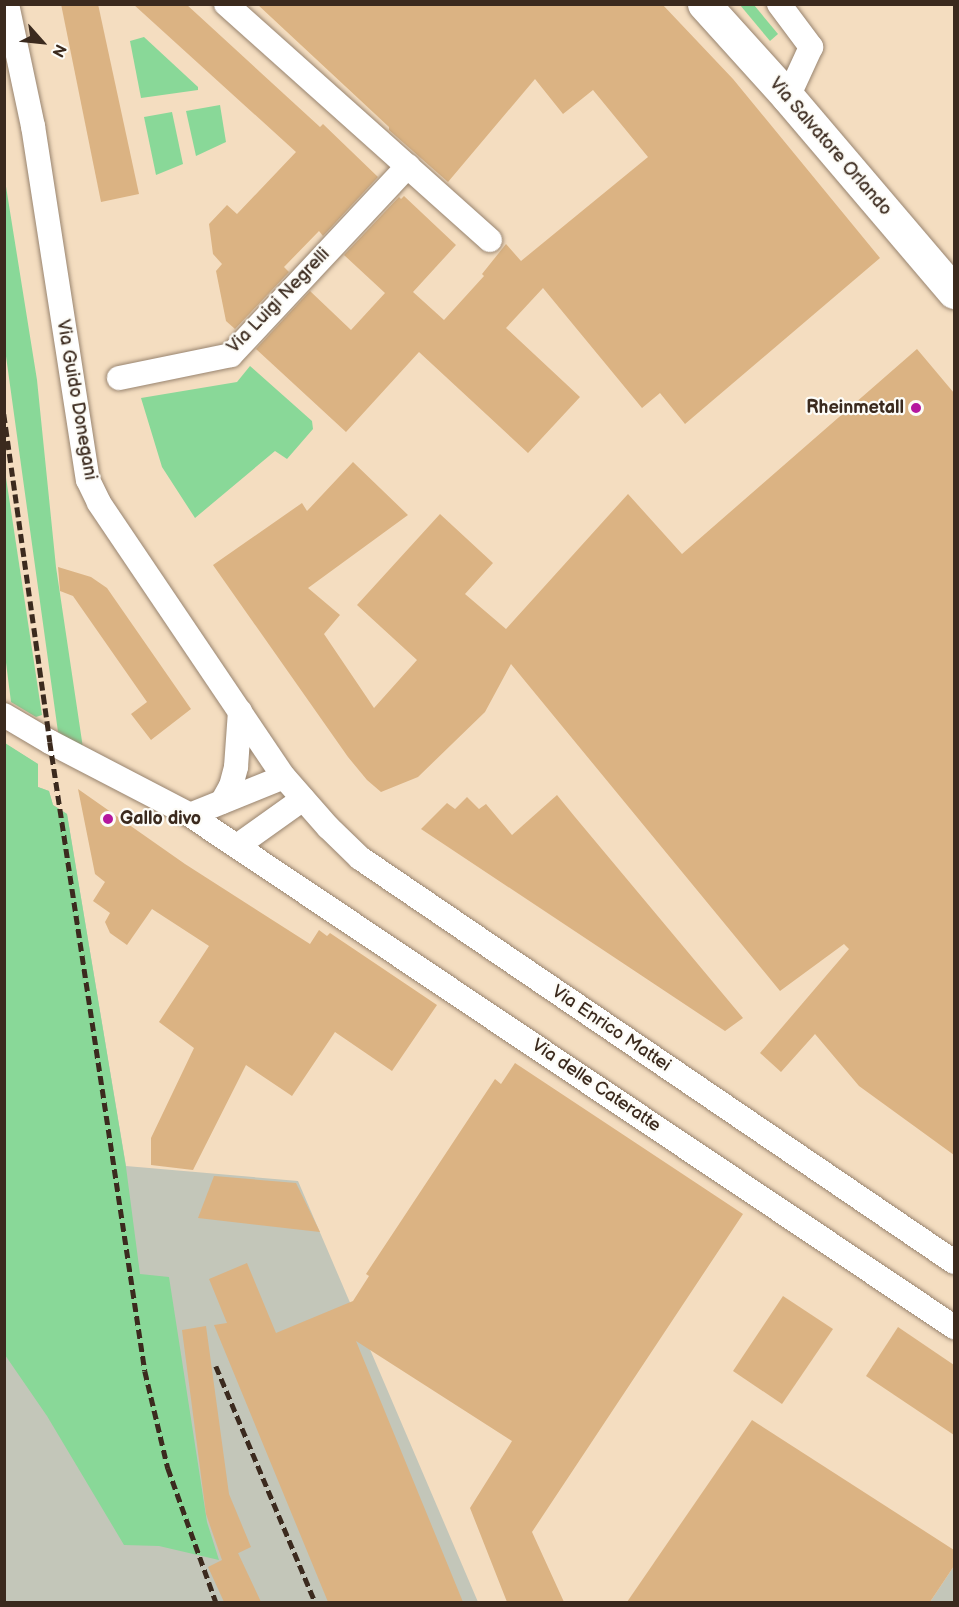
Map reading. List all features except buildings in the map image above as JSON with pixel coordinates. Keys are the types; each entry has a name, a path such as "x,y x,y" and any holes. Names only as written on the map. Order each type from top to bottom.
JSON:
{"main road":[{"name":"Via Salvatore Orlando","path":"704,4 788,97 954,292"}],"street":[{"name":"Via Guido Donegani","path":"7,4 33,126 88,480 105,513 284,777"},
{"path":"226,4 489,240"},
{"path":"779,4 811,47 788,97"},
{"name":"Via Luigi Negrelli","path":"119,378 231,355 408,166"},
{"path":"222,802 231,786 236,767 240,711"},
{"name":"Via delle Cateratte","path":"4,714 50,742 190,815 954,1327"},
{"path":"190,815 284,777"},
{"name":"Via Enrico Mattei","path":"284,777 360,858 954,1262"},
{"path":"237,846 303,799"}],"shaded area":[{"path":"4,743 38,764 38,787 49,791 53,805 67,814 126,1166 298,1181 478,1602 5,1602"},
{"path":"954,1566 954,1602 930,1602"}],"green space":[{"path":"740,5 754,5 778,34 770,41"},
{"path":"144,37 198,87 198,90 141,98 130,41"},
{"path":"220,105 226,142 196,156 186,111"},
{"path":"172,112 183,164 156,175 144,117"},
{"path":"4,174 37,380 56,567 83,748 58,732 5,349"},
{"path":"250,366 312,421 313,429 287,459 275,451 195,518 162,467 141,398 237,382"},
{"path":"5,471 42,715 36,717 11,702 4,647"},
{"path":"5,743 38,764 38,787 49,791 53,805 67,814 126,1167 140,1274 169,1277 207,1522 219,1560 159,1546 124,1545 47,1416 5,1355"}],"railway":[{"path":"4,414 50,742 145,1371 168,1468 216,1602"},
{"path":"216,1366 315,1602"}],"place":[{"name":"Rheinmetall","path":"916,408"},
{"name":"Gallo divo","path":"108,819"}]}
